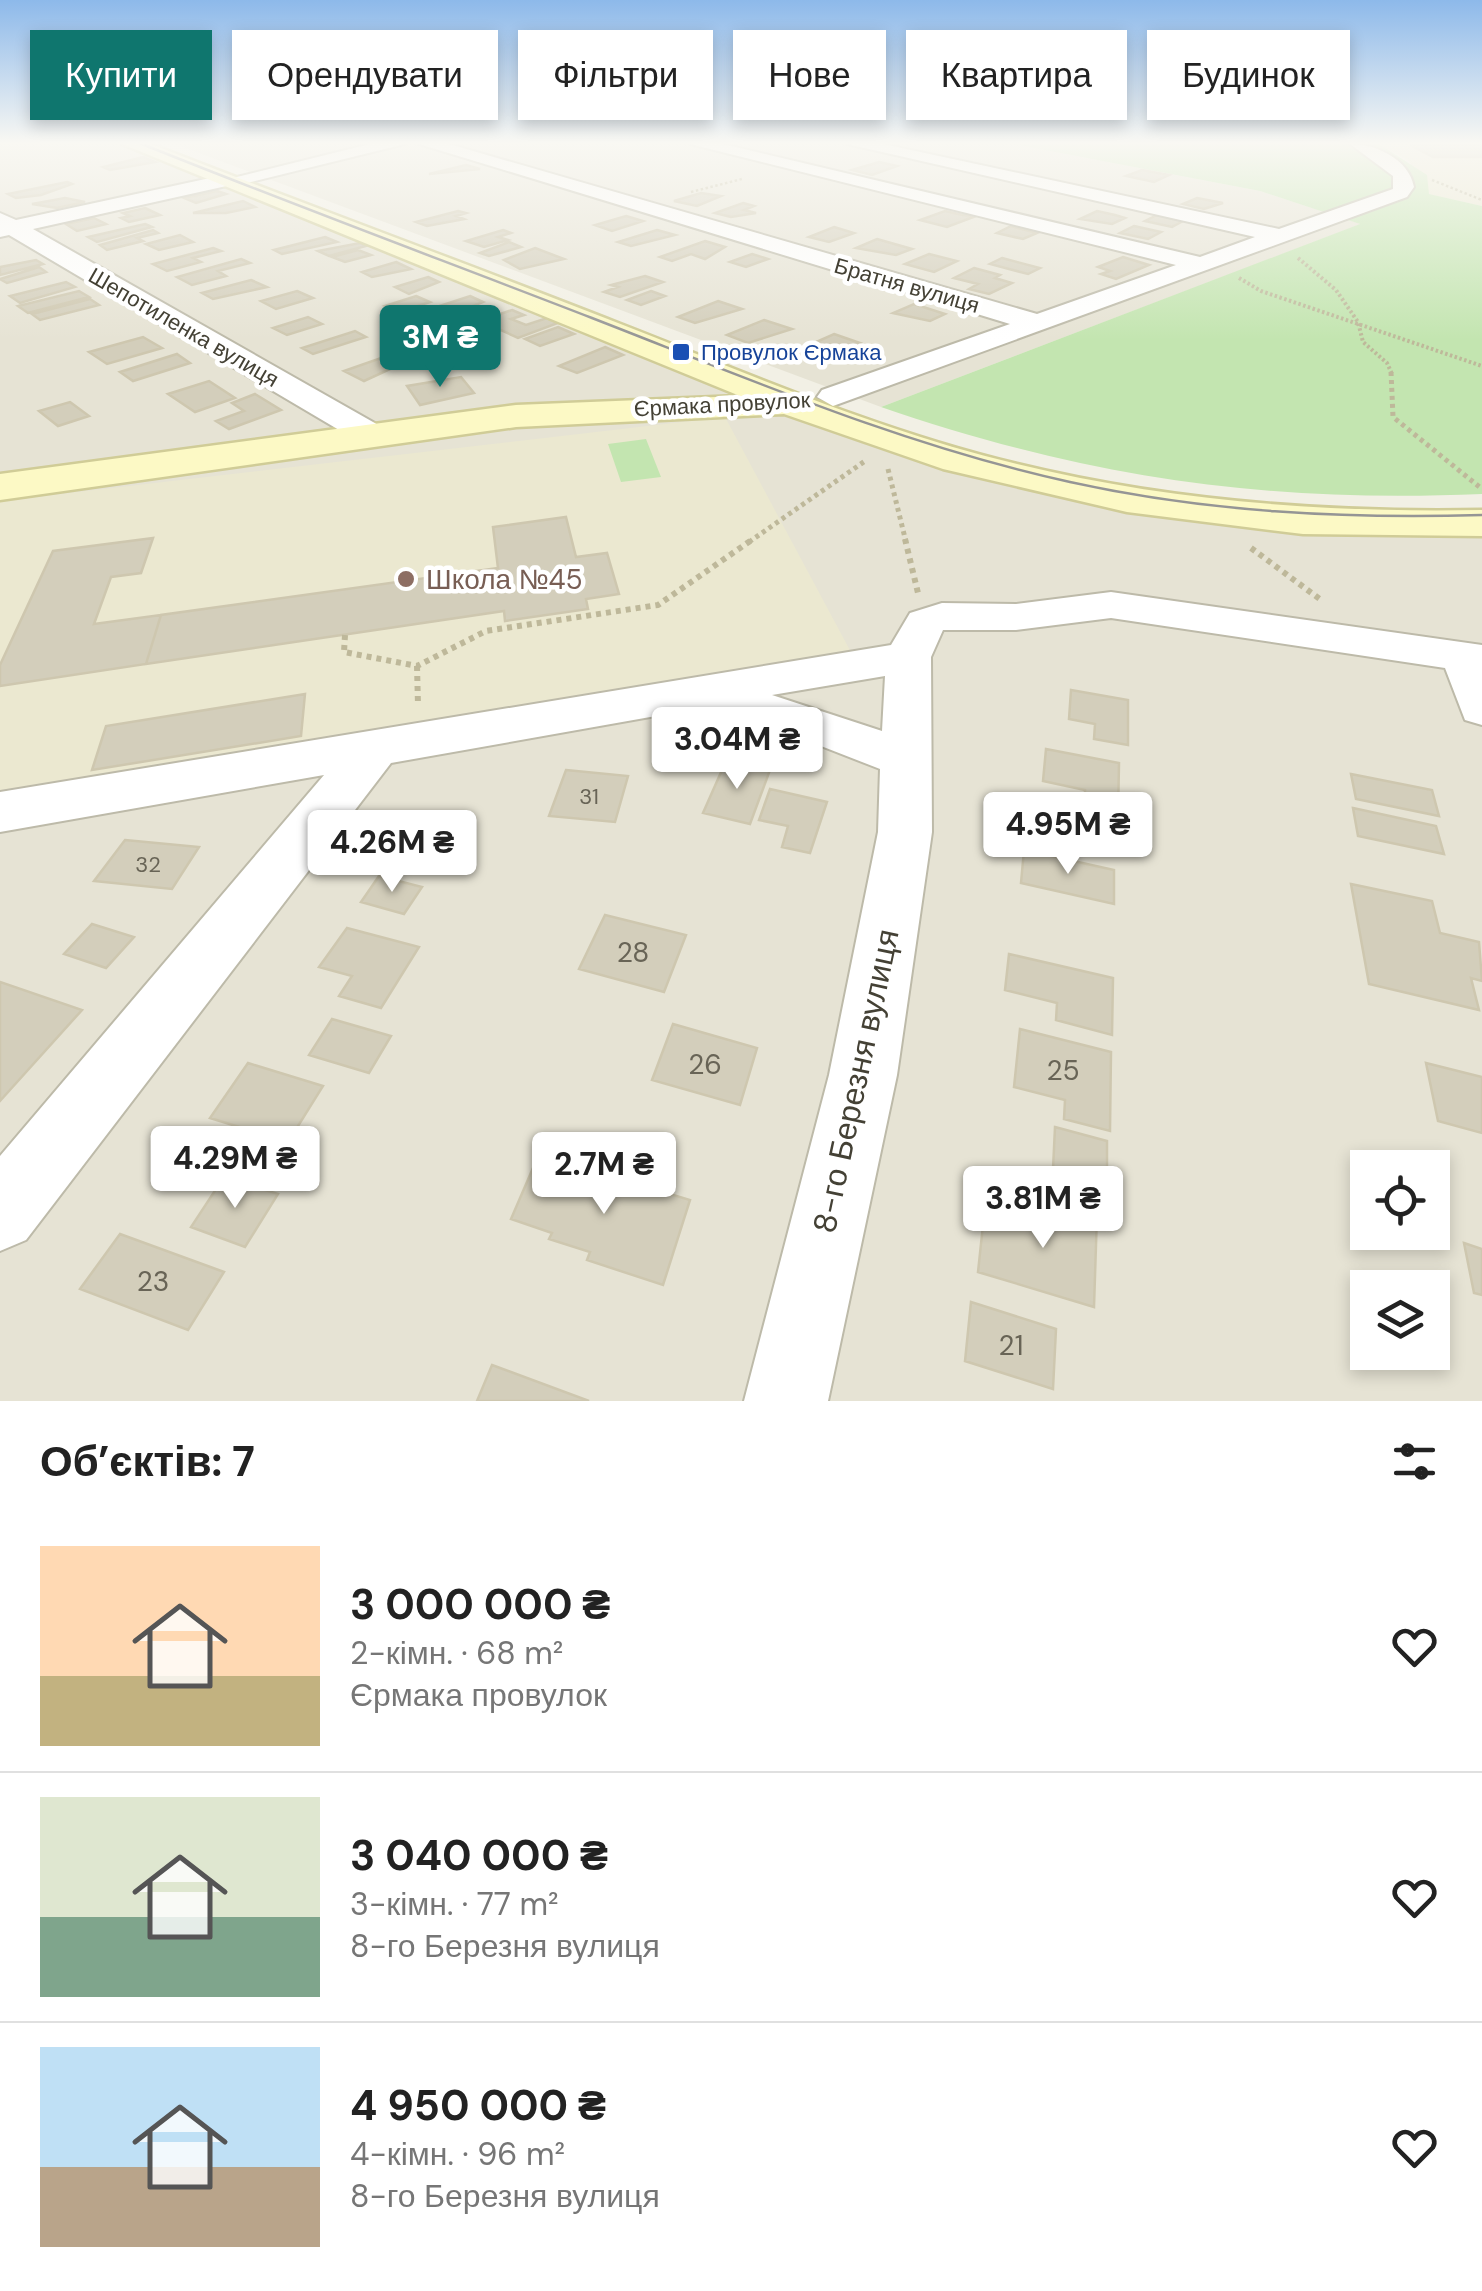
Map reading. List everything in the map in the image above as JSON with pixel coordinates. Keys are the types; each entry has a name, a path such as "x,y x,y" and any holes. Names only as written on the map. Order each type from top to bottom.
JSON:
{"main road":[{"path":"311,209 1006,474 1112,498 1320,524 1482,523"},
{"path":"816,401 1116,479 1307,502 1482,500"},
{"name":"Єрмака провулок","path":"0,487 368,433 588,411 816,401"}],"street":[{"path":"4,226 87,209"},
{"name":"Братня вулиця","path":"649,209 1040,324"},
{"path":"973,209 1205,265"},
{"path":"1146,209 1278,239"},
{"name":"Єрмака провулок","path":"816,401 1357,209"},
{"name":"Шепотиленка вулиця","path":"4,226 368,433"},
{"path":"0,812 707,694 917,639 942,616 1016,617 1111,605 1396,643 1473,658 1482,709"},
{"name":"8-го Березня вулиця","path":"786,1401 862,1075 905,832 906,759 917,639"},
{"path":"707,694 802,720 906,759"},
{"path":"0,1214 375,748"}],"path":[{"path":"1278,239 1336,290 1358,322 1363,342 1392,374 1393,417 1482,489"},
{"path":"1205,265 1261,291 1482,366"},
{"path":"345,635 344,652 417,666 486,631 658,605 867,460"},
{"path":"888,468 917,639"},
{"path":"1242,540 1326,603"}],"shaded area":[{"path":"0,209 296,209 1003,479 1482,530 1482,1401 0,1401"},
{"path":"351,209 1316,209 1361,224 881,407"},
{"name":"Школа №45","path":"725,417 853,656 0,800 0,501"}],"green space":[{"path":"1316,209 1482,209 1482,494 1325,494 1177,480 1032,452 881,407 1360,224"},
{"path":"646,439 661,477 621,482 608,444"}],"building":[{"path":"148,209 160,215 129,222 121,218 130,216 123,213"},
{"path":"208,209 243,209 226,213 193,213"},
{"path":"746,209 756,213 731,217 715,213"},
{"path":"458,211 466,213 456,216 464,219 427,226 416,222"},
{"path":"945,211 976,216 947,227 920,220"},
{"path":"1097,211 1125,218 1112,224 1080,219"},
{"path":"1157,215 1183,221 1172,227 1145,221"},
{"path":"626,216 643,221 612,231 595,225"},
{"path":"94,218 106,224 77,231 66,224"},
{"path":"145,224 152,227 97,242 88,237"},
{"path":"1011,226 1037,233 1023,239 997,233"},
{"path":"1134,226 1161,232 1148,239 1120,233"},
{"path":"834,227 854,233 829,242 809,237"},
{"path":"153,230 158,233 137,238 143,241 107,250 100,245"},
{"path":"503,230 511,233 498,237 508,240 484,247 466,241"},
{"path":"657,230 675,235 631,246 618,242"},
{"path":"180,235 193,242 159,250 146,244"},
{"path":"325,237 337,242 282,254 274,250"},
{"path":"877,239 912,249 896,255 856,248"},
{"path":"705,241 725,247 705,259 691,254 672,261 660,257"},
{"path":"509,242 521,247 489,256 480,253"},
{"path":"360,243 366,246 329,256 318,251"},
{"path":"213,248 221,251 193,258 201,262 167,271 153,264"},
{"path":"535,248 564,259 520,269 504,260"},
{"path":"358,250 371,255 345,262 332,257"},
{"path":"752,254 768,259 746,267 730,262"},
{"path":"929,254 957,261 934,272 905,264"},
{"path":"1123,257 1149,265 1116,279 1101,274 1110,271 1098,267"},
{"path":"1002,258 1040,268 1028,274 990,264"},
{"path":"241,259 250,263 218,271 226,276 192,285 177,277"},
{"path":"36,260 43,264 0,275 0,267"},
{"path":"396,262 411,269 372,277 362,272"},
{"path":"39,267 46,272 7,283 0,279"},
{"path":"974,268 1000,275 995,278 1012,283 989,294 969,289 978,284 954,278"},
{"path":"645,276 663,282 620,297 604,292 618,287 611,285"},
{"path":"428,277 439,282 409,294 395,287"},
{"path":"251,280 267,287 213,299 202,293"},
{"path":"66,282 75,287 20,303 10,296"},
{"path":"79,291 89,297 28,313 18,306"},
{"path":"297,291 313,298 276,309 261,301"},
{"path":"651,291 665,296 641,305 627,300"},
{"path":"416,296 430,302 399,312 385,306"},
{"path":"470,296 483,302 448,316 430,309"},
{"path":"90,299 99,305 40,320 32,314"},
{"path":"718,301 742,309 695,323 678,317"},
{"path":"914,304 945,314 930,321 893,313"},
{"path":"512,310 524,315 511,319 526,325 547,318 558,323 518,338 501,330 490,334 468,325"},
{"path":"308,317 322,324 287,335 273,328"},
{"path":"764,320 792,329 748,343 727,335"},
{"path":"558,327 574,334 540,346 525,339"},
{"path":"355,331 366,337 313,354 302,348"},
{"path":"834,334 860,343 832,357 805,347"},
{"path":"143,337 162,348 107,364 89,352"},
{"path":"605,347 623,355 577,373 559,366"},
{"path":"398,352 412,359 364,381 344,371"},
{"path":"177,354 190,363 133,381 120,372"},
{"path":"461,377 474,393 420,405 407,386"},
{"path":"209,381 235,398 195,412 168,394"},
{"path":"255,394 281,410 229,429 216,421 244,411 232,403"},
{"path":"70,402 89,416 58,426 39,411"},
{"path":"566,517 576,557 607,553 619,594 586,599 588,609 505,621 504,611 146,664 161,615 498,568 493,527"},
{"path":"153,538 141,573 111,577 94,624 161,615 146,664 0,686 0,665 53,551"},
{"path":"1071,690 1128,700 1128,745 1094,739 1095,724 1069,719"},
{"path":"305,694 301,736 92,770 106,726"},
{"path":"1046,749 1119,763 1118,816 1084,809 1085,790 1043,781"},
{"path":"726,761 770,770 750,824 703,813"},
{"path":"566,770 628,776 615,822 549,816"},
{"path":"1351,774 1432,790 1439,816 1356,799"},
{"path":"770,789 827,802 810,853 782,847 788,826 759,820"},
{"path":"1353,808 1436,826 1444,854 1358,836"},
{"path":"409,827 460,839 444,862 393,850"},
{"path":"125,840 199,847 172,889 94,881"},
{"path":"1024,850 1114,870 1114,904 1021,883"},
{"path":"379,876 422,887 404,914 361,902"},
{"path":"1351,884 1432,901 1440,933 1479,942 1482,981 1471,978 1479,1010 1369,984"},
{"path":"605,915 686,935 664,992 579,969"},
{"path":"92,924 134,937 106,968 64,954"},
{"path":"347,928 419,947 381,1008 339,996 352,976 319,967"},
{"path":"1009,954 1113,978 1112,1035 1056,1020 1057,1003 1005,990"},
{"path":"0,982 82,1010 0,1101"},
{"path":"332,1019 391,1036 369,1073 309,1055"},
{"path":"673,1024 757,1048 740,1105 652,1080"},
{"path":"1020,1029 1111,1052 1110,1131 1064,1119 1065,1100 1014,1087"},
{"path":"248,1063 323,1086 288,1142 210,1118"},
{"path":"1426,1063 1482,1077 1482,1133 1438,1121"},
{"path":"1055,1127 1107,1141 1107,1184 1053,1169"},
{"path":"539,1154 690,1200 663,1285 587,1260 590,1252 549,1239 552,1233 511,1219"},
{"path":"224,1177 278,1194 245,1247 191,1227"},
{"path":"1044,1198 1097,1214 1094,1307 978,1272 985,1206 1043,1223"},
{"path":"120,1234 224,1272 188,1330 80,1289"},
{"path":"1464,1243 1482,1249 1482,1295 1474,1293"},
{"path":"971,1302 1056,1329 1053,1389 965,1361"},
{"path":"492,1365 589,1401 477,1401"}],"tram line":[{"path":"308,209 828,409 1009,467 1121,492 1223,507 1378,516 1482,515"}],"place":[{"name":"Провулок Єрмака","path":"681,352"},
{"name":"Школа №45","path":"406,579"}]}
